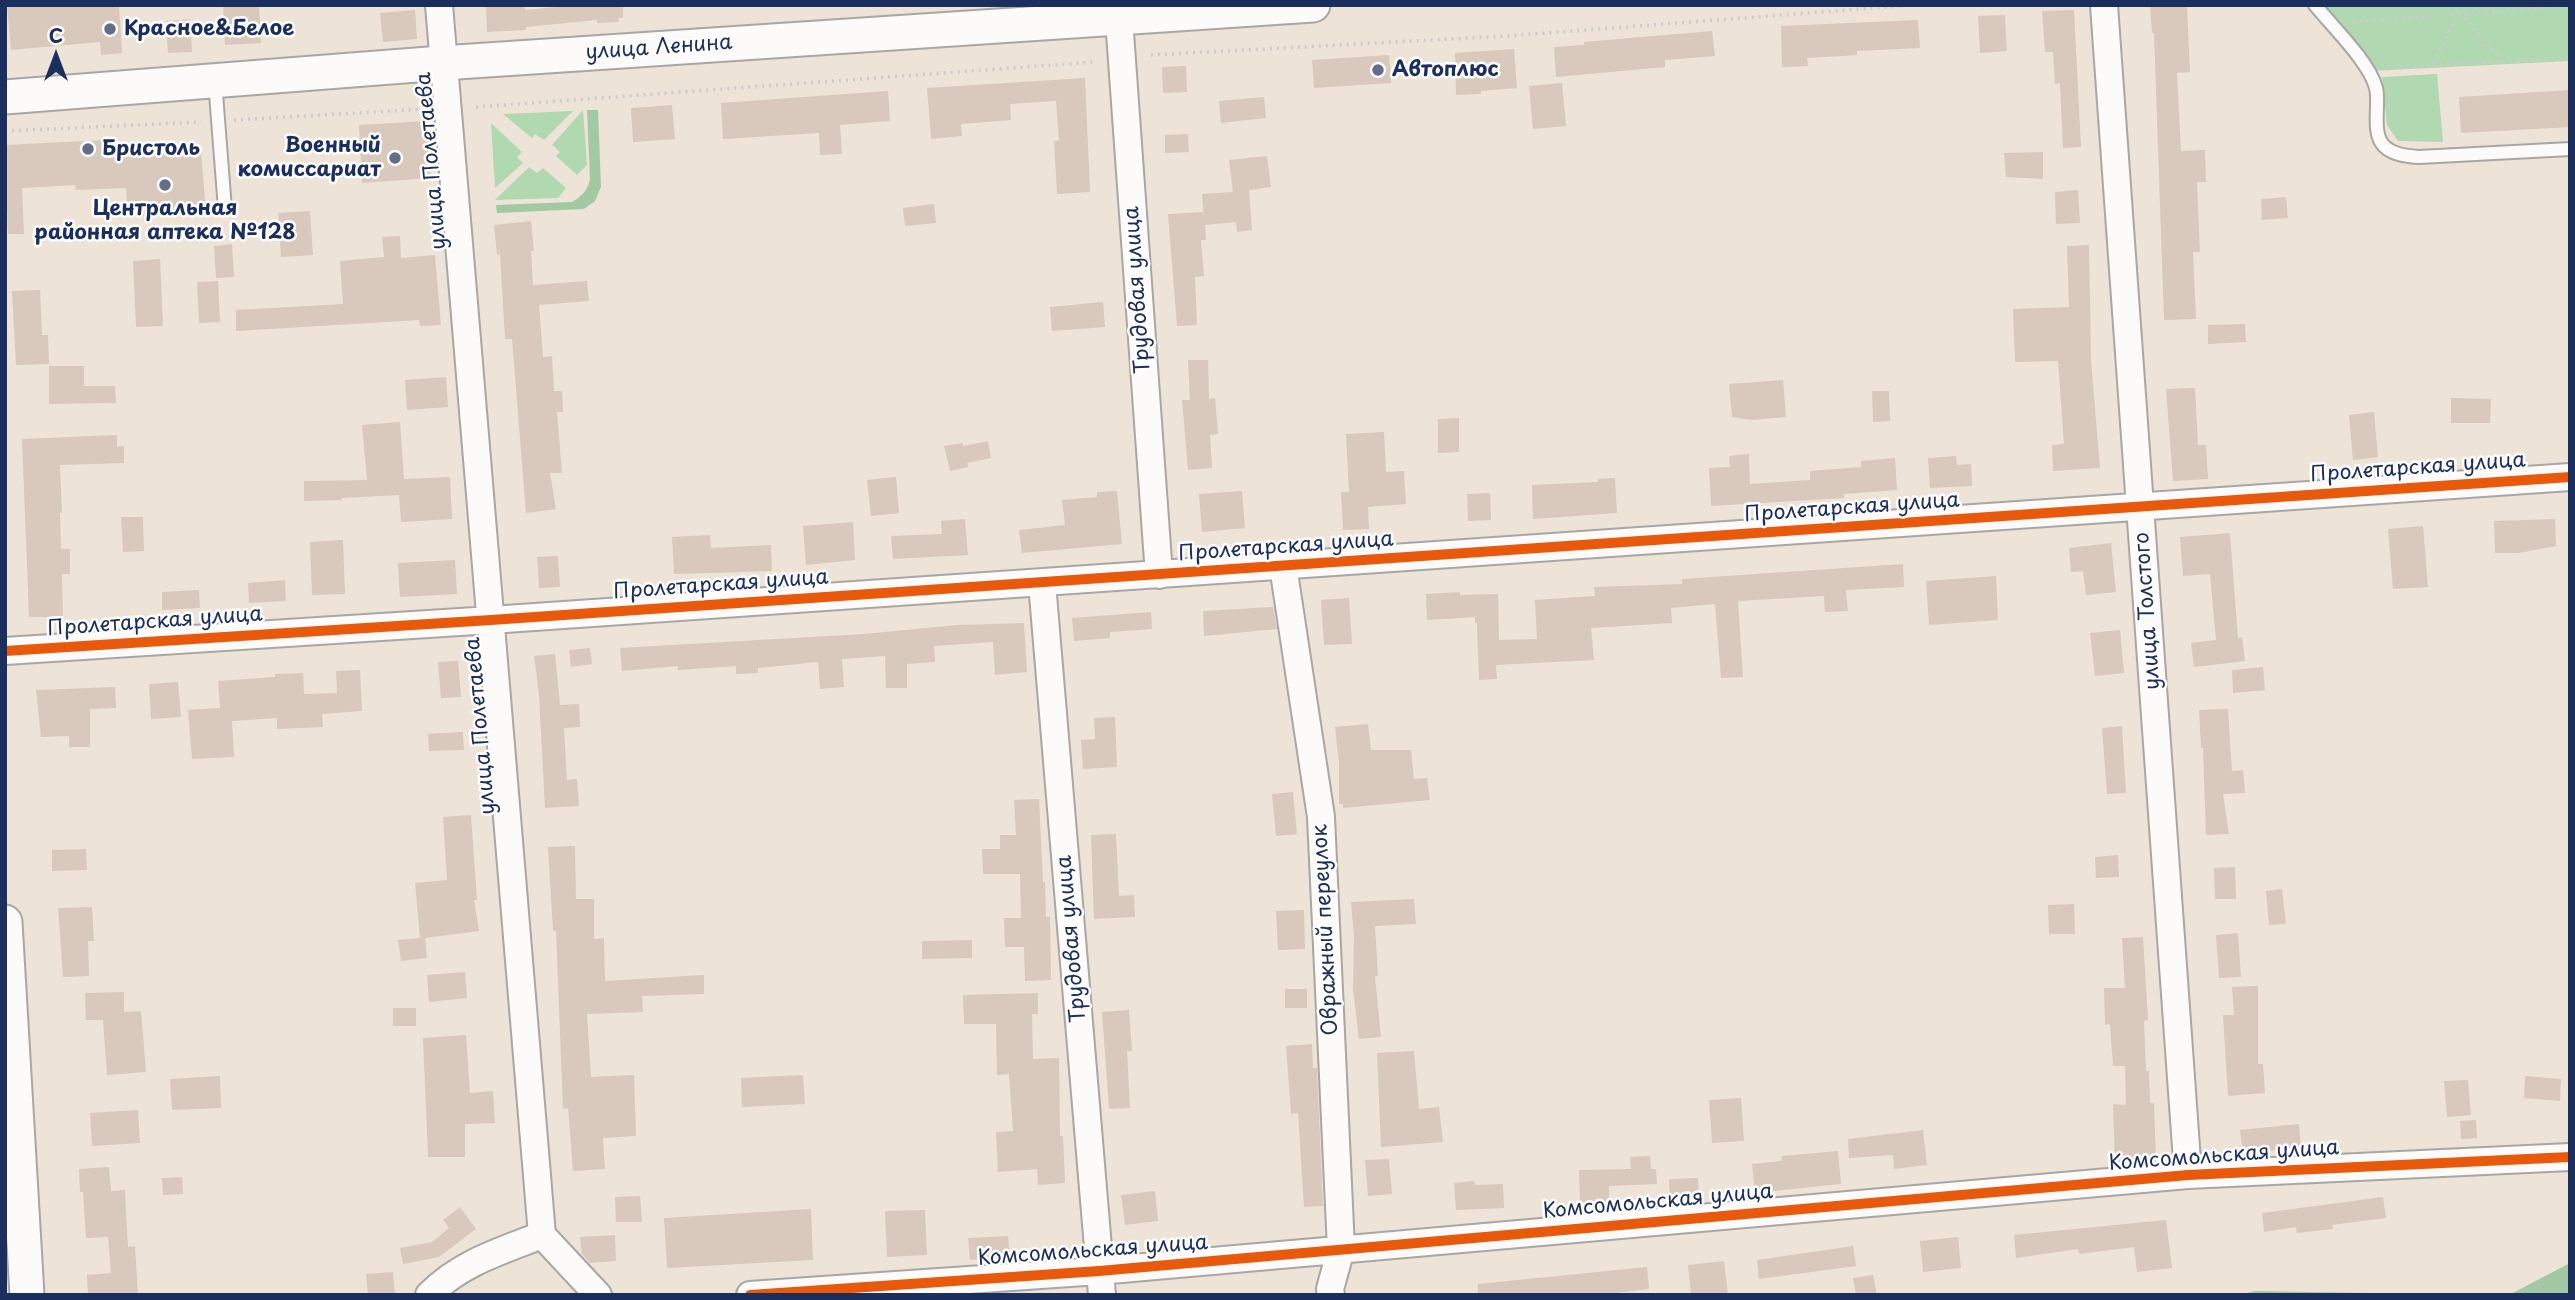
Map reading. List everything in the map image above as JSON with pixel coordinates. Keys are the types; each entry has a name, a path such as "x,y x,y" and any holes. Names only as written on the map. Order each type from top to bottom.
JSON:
{"street":[{"name":"улица Полетаева","path":"439,5 542,1235"},
{"name":"улица Ленина","path":"5,97 1118,12 1314,5"},
{"name":"улица Толстого","path":"2104,5 2188,1175"},
{"name":"Трудовая улица","path":"1118,12 1159,575"},
{"name":"Пролетарская улица","path":"5,651 1042,583 2570,477"},
{"name":"Овражный переулок","path":"1283,566 1321,817 1341,1250 1330,1289 1331,1295"},
{"name":"Трудовая улица","path":"1042,583 1100,1283"},
{"path":"5,922 27,1295"},
{"name":"Комсомольская улица","path":"750,1295 1100,1283 1341,1250 2188,1175 2570,1157"},
{"path":"429,1295 462,1267 542,1235 598,1295"}],"lane":[{"path":"2315,5 2369,71 2376,89 2382,145 2401,155 2419,157 2570,149"},
{"path":"215,80 225,209"}],"path":[{"path":"1151,55 1507,36 1913,5"},
{"path":"2433,65 2459,13 2458,5"},
{"path":"2330,24 2570,6"},
{"path":"2459,13 2503,61"},
{"path":"2369,71 2570,58"},
{"path":"477,107 1094,62"}],"green space":[{"path":"2315,5 2570,5 2570,61 2369,71"},
{"path":"2437,74 2443,142 2398,141 2387,125 2382,77"},
{"path":"583,110 587,165 577,175 556,156 560,152 552,145"},
{"path":"587,110 598,110 601,187 595,201 584,209 497,213 496,205 572,202 584,192 590,179"},
{"path":"573,111 544,140 535,134 532,138 503,114"},
{"path":"491,123 522,152 517,157 523,163 495,188"},
{"path":"529,167 537,173 543,168 566,188 558,198 495,200"},
{"path":"2570,1263 2570,1295 2509,1295"},
{"path":"2254,1291 2486,1295 2241,1295"}],"building":[{"path":"7,5 119,5 122,53 101,55 100,42 11,50"},
{"path":"223,5 259,5 261,43 225,45"},
{"path":"486,5 525,5 525,10 577,5 623,5 623,18 618,18 619,22 597,23 597,20 526,27 526,30 487,32"},
{"path":"2150,5 2187,5 2190,72 2177,73 2181,151 2205,150 2206,182 2197,182 2200,252 2193,252 2196,319 2164,320 2154,33"},
{"path":"415,10 417,39 383,42 380,13"},
{"path":"2074,10 2081,147 2063,148 2060,83 2055,84 2053,52 2045,52 2042,11"},
{"path":"2005,15 2007,51 1980,53 1978,16"},
{"path":"190,19 192,52 168,53 166,21"},
{"path":"1918,20 1920,48 1857,51 1857,55 1807,58 1808,66 1782,67 1781,26"},
{"path":"1712,31 1715,56 1665,60 1665,67 1556,77 1554,47"},
{"path":"1514,49 1517,88 1456,95 1455,53"},
{"path":"1389,55 1391,83 1314,88 1312,60"},
{"path":"1186,66 1187,92 1163,93 1162,67"},
{"path":"1085,78 1090,192 1057,194 1054,141 1059,141 1056,101 1010,104 1011,120 961,124 962,136 931,139 927,88"},
{"path":"1562,83 1566,126 1533,129 1529,86"},
{"path":"2570,90 2570,127 2461,133 2459,97"},
{"path":"888,91 890,121 840,125 842,154 820,155 819,133 723,139 721,103"},
{"path":"1264,97 1266,118 1221,123 1219,101"},
{"path":"672,105 675,139 633,142 631,108"},
{"name":"Военный комиссариат","path":"427,121 431,178 362,183 359,125"},
{"path":"1188,134 1189,152 1165,153 1165,135"},
{"path":"105,140 106,158 201,152 206,212 128,217 126,188 76,190 75,185 22,188 24,234 8,234 5,145"},
{"path":"2043,152 2043,179 2006,177 2004,153"},
{"path":"1267,156 1271,187 1249,190 1252,230 1237,232 1236,222 1205,225 1206,240 1201,240 1204,276 1195,277 1197,325 1177,326 1168,214 1204,212 1202,194 1233,192 1229,160"},
{"path":"2078,190 2080,223 2056,224 2055,192"},
{"path":"2286,197 2288,218 2262,220 2261,199"},
{"path":"934,204 936,223 905,226 903,208"},
{"path":"310,211 313,255 281,257 278,213"},
{"path":"531,221 533,285 587,281 589,301 539,305 543,357 552,356 554,391 562,391 563,412 557,412 562,473 550,473 556,509 526,513 512,339 505,339 500,254 497,255 494,225"},
{"path":"400,236 401,258 435,255 441,325 420,326 419,320 236,331 236,310 343,304 340,261 384,257 382,237"},
{"path":"232,244 234,277 216,278 214,246"},
{"path":"2089,245 2091,360 2100,468 2053,471 2052,445 2064,444 2058,361 2015,362 2013,309 2069,307 2067,246"},
{"path":"160,259 163,326 136,327 133,261"},
{"path":"218,281 220,322 199,323 197,282"},
{"path":"40,290 42,335 48,335 49,364 16,365 12,291"},
{"path":"1103,302 1105,327 1052,331 1050,307"},
{"path":"2245,324 2246,342 2208,344 2208,325"},
{"path":"1188,360 1208,360 1209,399 1215,398 1218,434 1210,435 1212,468 1188,470 1182,400 1190,400"},
{"path":"49,366 84,366 84,386 115,386 116,403 49,404"},
{"path":"446,377 448,407 407,410 405,380"},
{"path":"1783,380 1786,417 1751,420 1732,417 1729,384"},
{"path":"2195,388 2198,445 2206,445 2208,479 2173,481 2166,389"},
{"path":"1872,391 1889,391 1890,421 1873,422"},
{"path":"2451,398 2491,399 2490,423 2451,423"},
{"path":"2374,412 2378,457 2353,460 2349,415"},
{"path":"1459,418 1459,452 1438,453 1438,419"},
{"path":"400,422 404,479 450,477 452,519 401,522 399,495 304,501 304,481 367,480 362,425"},
{"path":"1384,432 1386,472 1404,471 1406,504 1368,507 1369,529 1343,530 1341,492 1349,492 1346,434"},
{"path":"117,435 117,447 124,446 124,463 60,465 61,549 70,549 70,574 62,574 63,617 29,617 22,439"},
{"path":"988,441 991,458 967,463 968,467 950,471 944,446 963,443 963,446"},
{"path":"1749,454 1750,484 1810,480 1810,471 1861,467 1861,461 1895,458 1897,490 1844,494 1844,498 1711,506 1709,468 1730,467 1729,456"},
{"path":"1956,456 1957,465 1971,464 1972,486 1930,488 1928,458"},
{"path":"896,477 899,513 871,516 867,480"},
{"path":"1615,478 1617,513 1533,519 1532,485 1598,482 1598,479"},
{"path":"1117,491 1122,544 1022,553 1019,530 1065,525 1062,500 1097,497 1097,492"},
{"path":"1242,491 1245,528 1202,532 1199,494"},
{"path":"1490,493 1491,520 1468,521 1467,494"},
{"path":"121,517 143,517 144,551 123,552"},
{"path":"965,519 968,555 893,559 891,536 942,534 941,521"},
{"path":"2555,519 2556,546 2518,553 2495,553 2494,521"},
{"path":"853,522 855,560 806,565 803,526"},
{"path":"2423,526 2428,587 2393,589 2388,529"},
{"path":"2230,533 2238,638 2242,637 2245,661 2194,667 2191,643 2216,640 2210,574 2183,576 2180,537"},
{"path":"710,535 711,548 771,545 772,571 674,574 672,537"},
{"path":"343,540 345,594 312,595 310,542"},
{"path":"2111,543 2116,592 2086,595 2083,571 2071,572 2069,548"},
{"path":"558,556 560,587 539,588 537,557"},
{"path":"455,560 457,594 400,597 398,563"},
{"path":"1903,564 1904,587 1846,590 1848,611 1825,612 1824,596 1738,601 1743,677 1721,678 1715,604 1671,608 1672,623 1591,628 1594,660 1496,665 1497,679 1479,680 1475,617 1427,620 1426,594 1498,594 1499,640 1537,639 1535,600 1595,596 1594,587 1682,584 1682,579"},
{"path":"1996,576 1998,620 1929,625 1926,581"},
{"path":"285,580 286,601 249,603 248,583"},
{"path":"199,590 200,608 162,610 162,592"},
{"path":"1349,598 1352,644 1324,645 1321,600"},
{"path":"1273,607 1277,629 1204,636 1203,611"},
{"path":"1151,612 1152,629 1110,632 1110,638 1074,641 1072,618"},
{"path":"1024,623 1027,672 995,675 993,642 934,646 935,662 907,664 907,688 886,688 885,656 842,659 844,687 820,689 818,662 758,668 758,673 736,674 736,666 678,670 678,666 622,671 620,648 864,634 957,625"},
{"path":"2120,630 2124,673 2095,676 2090,633"},
{"path":"590,648 592,664 571,667 569,650"},
{"path":"555,654 560,705 579,704 580,727 564,728 567,780 577,779 579,806 545,808 539,695 534,656"},
{"path":"458,661 461,697 441,698 438,662"},
{"path":"2263,667 2265,690 2233,693 2232,670"},
{"path":"360,670 362,711 322,714 323,727 277,729 277,718 232,721 234,757 192,759 188,710 220,708 218,681 303,673 304,694 337,693 336,671"},
{"path":"178,682 181,717 151,719 149,684"},
{"path":"115,687 116,708 90,709 90,747 69,747 69,736 41,737 36,690"},
{"path":"2228,709 2232,771 2243,770 2245,793 2223,794 2229,834 2206,835 2199,710"},
{"path":"1115,717 1117,767 1083,769 1081,740 1095,739 1094,718"},
{"path":"1368,724 1371,750 1411,750 1414,779 1427,778 1430,800 1343,808 1343,804 1339,804 1339,763 1335,727"},
{"path":"2122,726 2126,793 2107,794 2102,728"},
{"path":"463,732 464,750 429,751 428,734"},
{"path":"1293,792 1297,834 1276,836 1272,794"},
{"path":"1039,799 1046,917 1050,917 1051,980 1025,981 1024,947 1005,947 1004,918 1021,918 1020,874 983,874 982,849 1000,849 1000,835 1016,835 1014,800"},
{"path":"471,815 477,900 474,900 479,931 425,938 427,958 401,961 398,940 420,938 415,883 447,880 443,817"},
{"path":"1116,834 1119,896 1134,895 1135,917 1094,919 1091,835"},
{"path":"575,846 576,899 594,899 594,939 604,938 605,981 704,975 704,994 642,996 643,1012 587,1014 591,1077 634,1075 636,1136 603,1138 605,1169 573,1171 568,1108 563,1109 556,931 553,931 548,847"},
{"path":"86,849 87,870 52,871 52,850"},
{"path":"2118,855 2119,877 2096,878 2095,857"},
{"path":"2235,867 2236,899 2215,899 2214,868"},
{"path":"2282,889 2286,924 2269,925 2266,891"},
{"path":"1414,899 1416,924 1375,926 1378,976 1375,976 1381,1037 1359,1039 1353,989 1354,938 1351,902"},
{"path":"2074,904 2075,934 2049,934 2048,905"},
{"path":"92,907 94,941 88,941 89,976 63,977 58,908"},
{"path":"1304,910 1305,949 1278,950 1276,911"},
{"path":"2238,933 2241,977 2219,978 2216,935"},
{"path":"2143,937 2148,1020 2144,1021 2146,1071 2149,1071 2150,1103 2154,1103 2156,1162 2115,1165 2113,1104 2126,1105 2125,1066 2113,1066 2110,1024 2105,1025 2104,988 2125,988 2122,938"},
{"path":"972,940 972,958 922,959 922,941"},
{"path":"465,972 467,998 429,1002 427,975"},
{"path":"2258,986 2258,1064 2263,1064 2265,1093 2228,1096 2223,1015 2234,1015 2232,987"},
{"path":"1285,989 1307,989 1307,1008 1285,1008"},
{"path":"124,992 124,1012 141,1011 146,1072 107,1075 103,1020 86,1020 85,993"},
{"path":"1038,993 1038,1014 1032,1014 1033,1059 1059,1058 1060,1136 1063,1136 1065,1183 1038,1185 1037,1169 998,1172 996,1132 1013,1131 1009,1074 997,1075 996,1024 964,1024 963,995"},
{"path":"393,1008 416,1008 416,1026 393,1026"},
{"path":"1129,1010 1132,1051 1127,1051 1130,1108 1109,1109 1102,1012"},
{"path":"466,1035 470,1093 493,1091 495,1123 465,1124 465,1157 428,1157 423,1038"},
{"path":"1312,1044 1313,1068 1317,1068 1323,1206 1304,1207 1298,1113 1291,1114 1286,1046"},
{"path":"1414,1051 1419,1109 1439,1107 1443,1142 1381,1147 1377,1053"},
{"path":"803,1075 805,1104 742,1107 741,1078"},
{"path":"220,1076 221,1108 172,1110 170,1079"},
{"path":"2525,1076 2561,1079 2560,1101 2524,1098"},
{"path":"2468,1080 2471,1115 2447,1117 2444,1081"},
{"path":"1741,1098 1744,1141 1712,1143 1709,1100"},
{"path":"138,1110 140,1143 92,1146 90,1113"},
{"path":"2476,1120 2477,1138 2461,1139 2460,1121"},
{"path":"2299,1124 2301,1148 2243,1153 2240,1130"},
{"path":"1923,1130 1927,1165 1894,1169 1893,1155 1849,1158 1848,1139"},
{"path":"1838,1151 1841,1184 1755,1193 1752,1164 1782,1161 1782,1156"},
{"path":"1650,1156 1651,1169 1656,1169 1657,1184 1609,1186 1609,1202 1580,1202 1579,1170 1631,1169 1630,1157"},
{"path":"1389,1159 1392,1194 1368,1196 1365,1160"},
{"path":"109,1167 111,1191 125,1190 128,1247 135,1246 138,1295 88,1295 87,1275 111,1273 108,1237 86,1238 79,1169"},
{"path":"182,1177 183,1194 163,1195 162,1178"},
{"path":"1698,1178 1699,1199 1670,1200 1669,1179"},
{"path":"1474,1181 1475,1185 1503,1184 1504,1208 1456,1210 1454,1183"},
{"path":"1155,1191 1158,1221 1125,1225 1121,1195"},
{"path":"640,1196 642,1222 616,1222 615,1197"},
{"path":"2383,1197 2386,1218 2332,1225 2333,1229 2297,1233 2296,1227 2264,1232 2262,1213"},
{"path":"460,1207 476,1229 439,1257 403,1264 400,1248 432,1242 449,1228 443,1220"},
{"path":"811,1209 813,1260 667,1268 664,1218"},
{"path":"925,1210 927,1255 887,1257 885,1211"},
{"path":"2166,1220 2172,1268 2137,1272 2134,1247 2079,1254 2078,1249 2016,1258 2014,1235"},
{"path":"615,1235 616,1261 590,1263 582,1254 580,1237"},
{"path":"1008,1236 1010,1257 970,1260 968,1238"},
{"path":"1958,1237 1961,1268 1923,1272 1920,1241"},
{"path":"1853,1246 1856,1266 1759,1279 1757,1260"},
{"path":"1724,1261 1728,1295 1691,1295 1688,1265"},
{"path":"1647,1267 1649,1289 1597,1295 1478,1295 1478,1284"},
{"path":"393,1272 395,1295 368,1295 366,1274"},
{"path":"1873,1275 1877,1295 1856,1295 1853,1278"}],"cycle path":[{"path":"5,651 2570,477"},
{"path":"750,1295 1099,1271 2188,1175 2570,1157"}],"place":[{"name":"Красное&Белое","path":"110,29"},
{"name":"Автоплюс","path":"1378,70"},
{"name":"Бристоль","path":"88,149"},
{"name":"Военный комиссариат","path":"395,158"},
{"name":"Центральная районная аптека №128","path":"165,185"}]}
